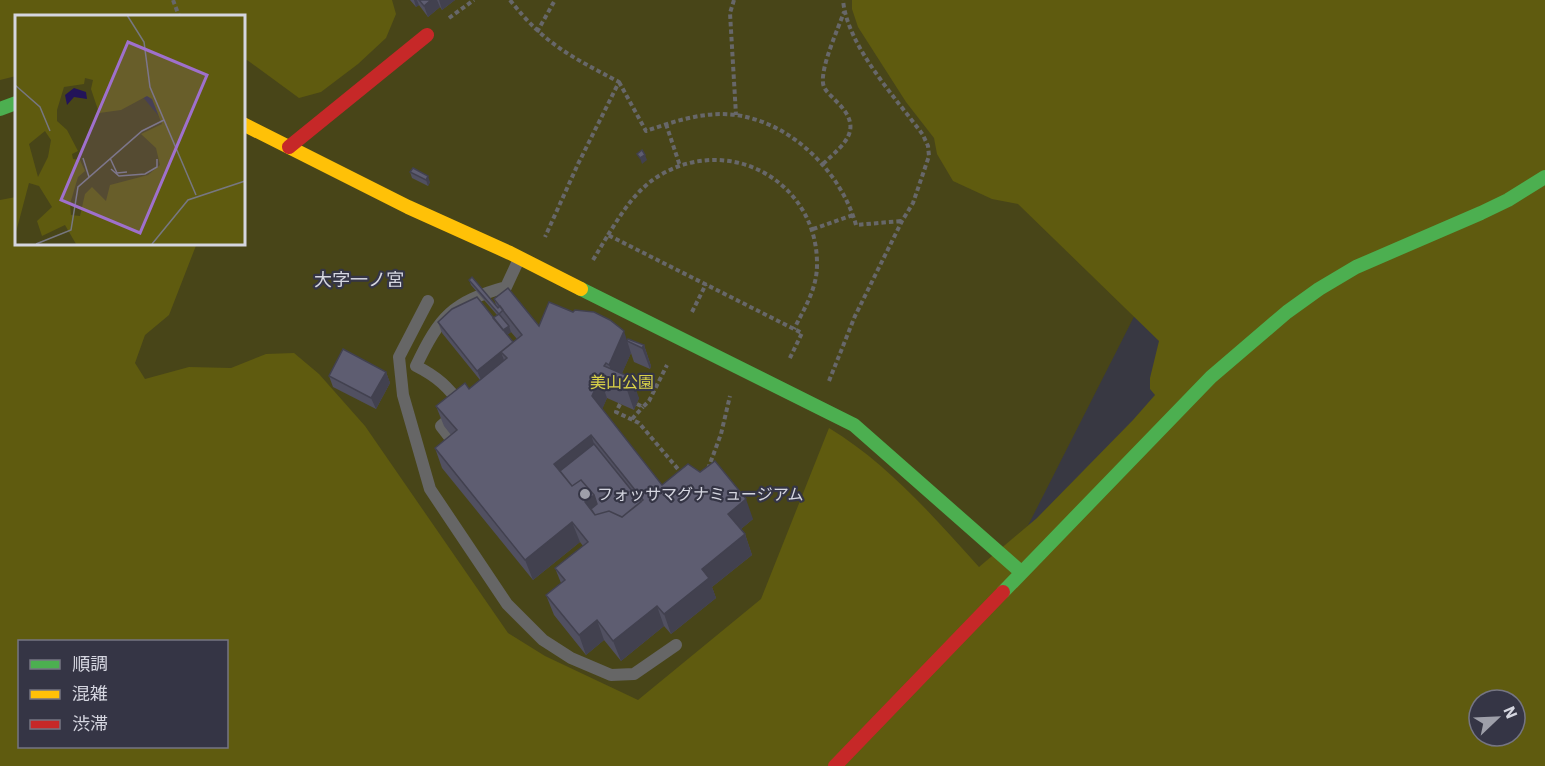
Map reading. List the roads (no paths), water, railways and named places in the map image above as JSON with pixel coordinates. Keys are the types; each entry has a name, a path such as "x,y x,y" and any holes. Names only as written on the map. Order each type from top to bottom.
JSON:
{"street":[{"path":"289,147 427,35"},
{"path":"0,109 15,103"},
{"path":"244,124 408,207 520,257 854,425 1022,572"},
{"path":"835,766 1211,377 1248,342 1278,318 1337,278 1390,251 1502,203 1545,177"}],"lane":[{"path":"460,450 441,426 463,407 447,385 433,374 416,366 435,327 451,311 471,299 506,287 520,257"},
{"path":"428,301 399,357 403,395 430,489 507,604 543,640 571,658 611,675 634,674 676,645"}],"place":[{"name":"フォッサマグナミュージアム","path":"585,494"}],"district":[{"name":"大字一ノ宮","path":"359,280"}],"park label":[{"name":"美山公園","path":"622,382"}]}
